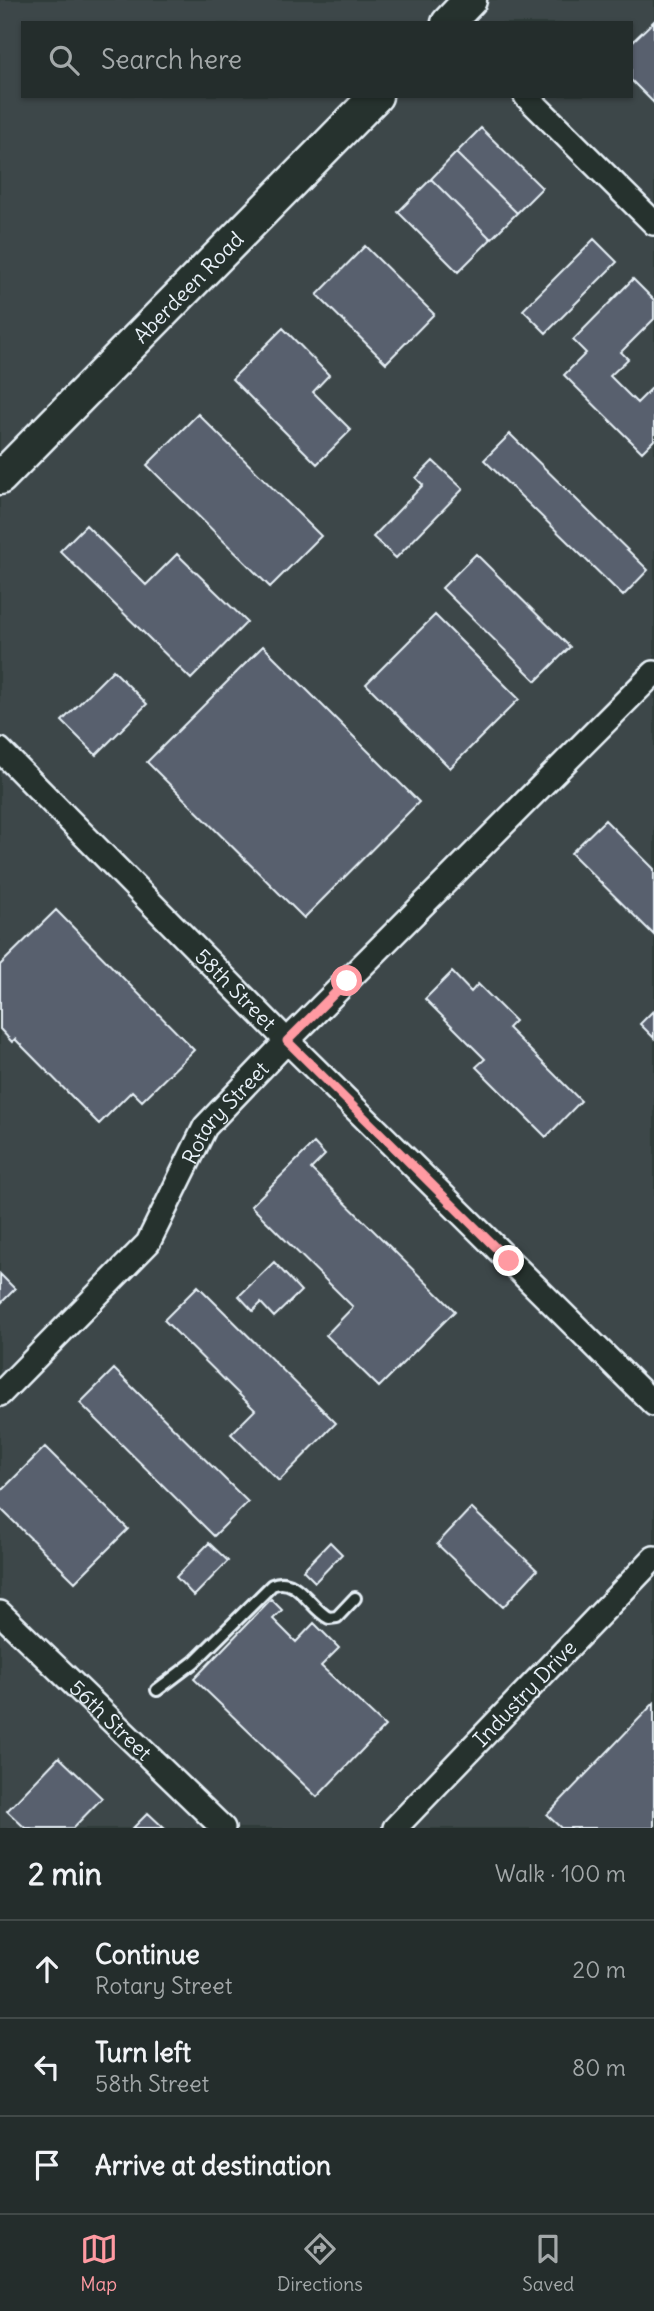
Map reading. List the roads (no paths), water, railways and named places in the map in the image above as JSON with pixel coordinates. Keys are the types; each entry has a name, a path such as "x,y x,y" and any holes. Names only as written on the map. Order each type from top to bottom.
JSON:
{"main road":[{"name":"Aberdeen Road","path":"0,478 374,98"}],"street":[{"path":"528,98 654,223"},
{"name":"Rotary Street","path":"0,1394 148,1243 205,1127 287,1041 654,673"},
{"name":"58th Street","path":"0,750 287,1041 654,1404"},
{"name":"Industry Drive","path":"396,1828 654,1558"},
{"name":"56th Street","path":"0,1613 223,1828"}],"lane":[{"path":"157,1690 194,1662 263,1593 279,1582 296,1588 329,1618 337,1617 355,1598"}]}
